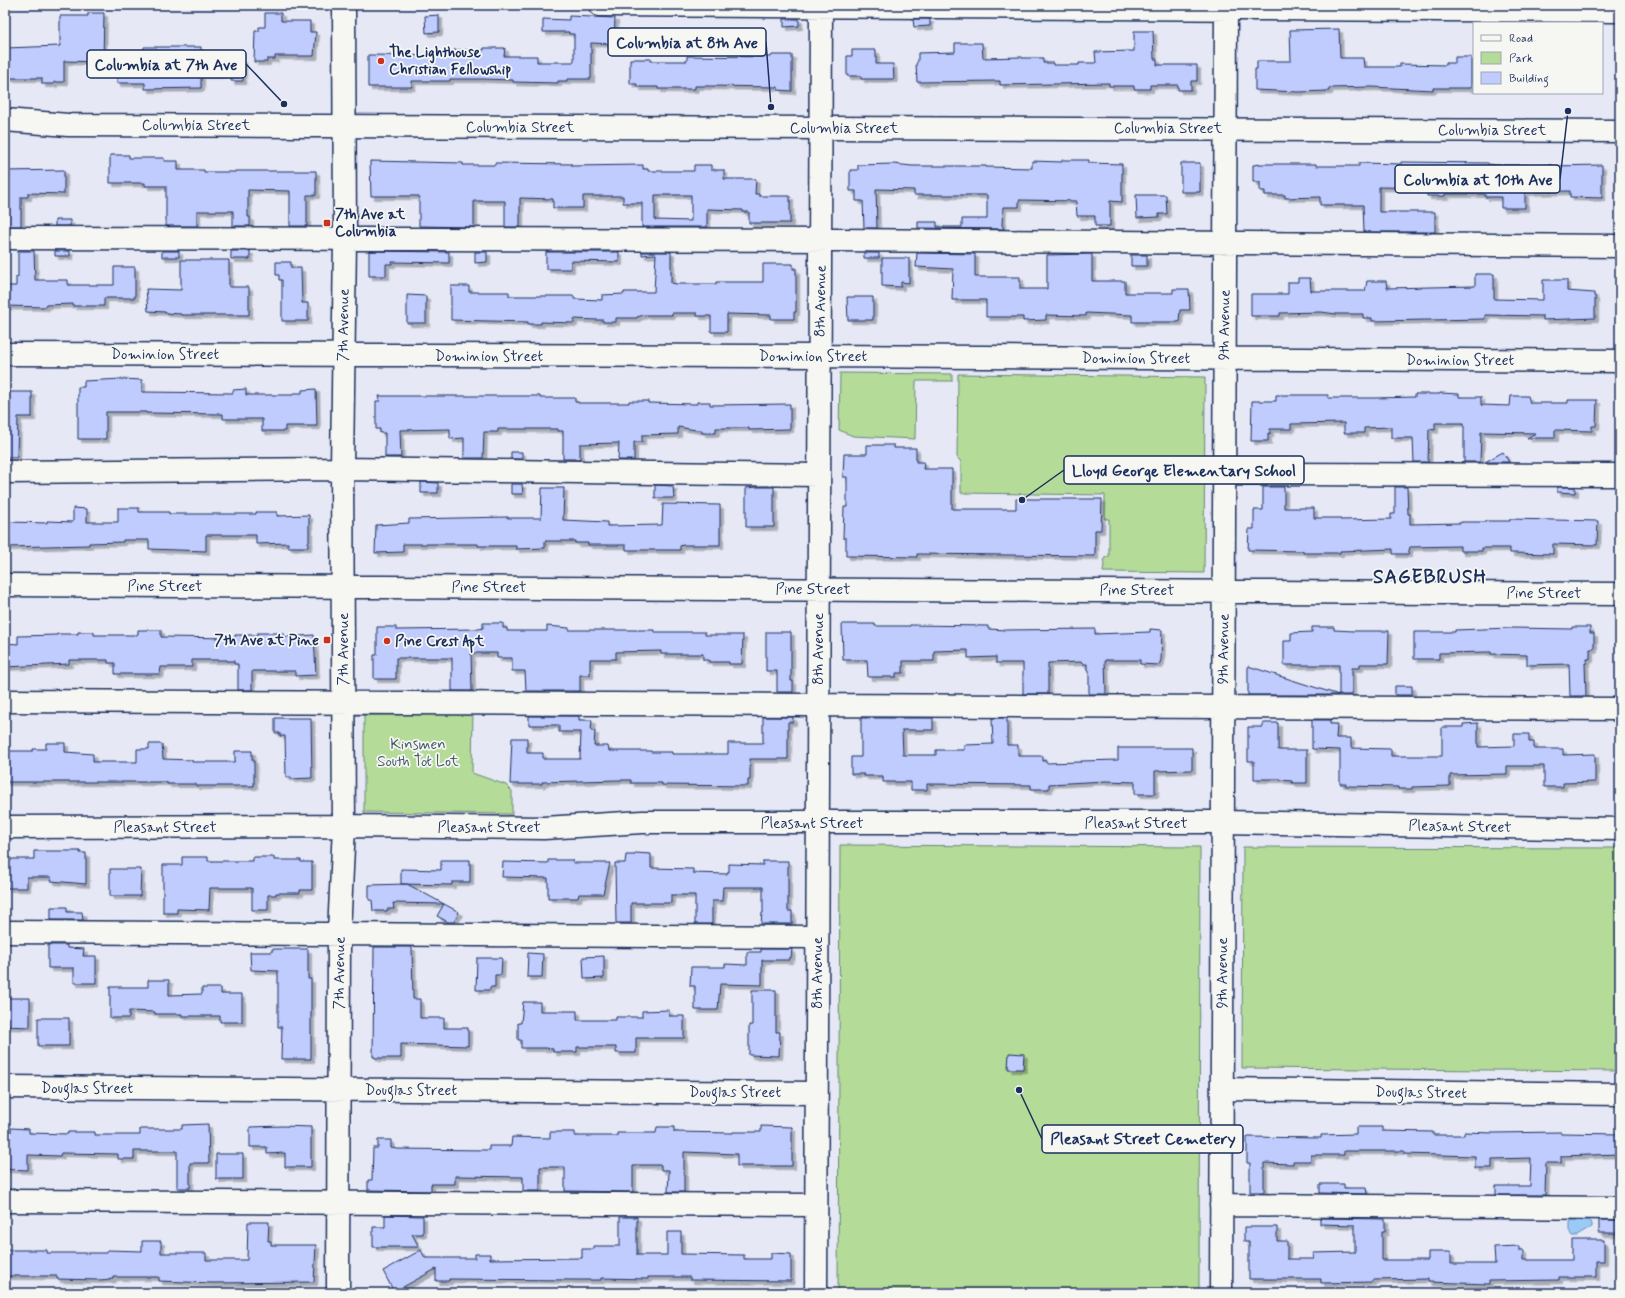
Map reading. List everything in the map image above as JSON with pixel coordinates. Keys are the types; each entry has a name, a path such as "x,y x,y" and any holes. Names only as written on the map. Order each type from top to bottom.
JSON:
{"street":[{"name":"7th Avenue","path":"338,1293 339,934 344,826 342,355 346,126 344,5"},
{"path":"600,5 1226,7 1620,11"},
{"name":"8th Avenue","path":"816,1293 818,475 822,6"},
{"name":"9th Avenue","path":"1221,1293 1222,707 1224,590 1223,474 1226,7"},
{"name":"Columbia Street","path":"5,120 68,125 1225,128 1620,131"},
{"name":"Columbia Street","path":"5,135 68,125"},
{"path":"5,238 1225,242 1620,246"},
{"name":"Dominion Street","path":"5,354 819,356 1620,361"},
{"path":"5,472 342,469 818,475"},
{"path":"1223,474 1620,475"},
{"name":"Pine Street","path":"5,585 1224,590 1620,594"},
{"path":"5,701 1620,709"},
{"name":"Pleasant Street","path":"5,827 344,826 544,828 642,822 1222,822 1620,829"},
{"path":"5,932 817,937"},
{"name":"Douglas Street","path":"5,1087 816,1093"},
{"name":"Douglas Street","path":"1222,1090 1620,1094"},
{"path":"5,1201 816,1205"},
{"path":"1221,1206 1620,1208"}],"green space":[{"path":"840,373 952,374 952,381 916,381 915,439 853,436 839,430"},
{"path":"958,374 1205,377 1204,573 1103,572 1105,557 1109,557 1109,519 1105,519 1105,495 961,493 961,462 957,457"},
{"name":"Kinsmen South Tot Lot","path":"364,709 473,710 472,773 506,785 512,791 512,814 364,812"},
{"path":"840,845 1200,847 1199,1293 838,1293"},
{"path":"1243,847 1620,848 1620,1071 1242,1068"}],"water":[{"path":"1572,1220 1589,1220 1592,1227 1577,1236 1572,1236 1570,1233 1570,1222"}],"building":[{"path":"88,13 104,13 103,62 64,61 64,82 54,82 54,84 42,84 42,78 5,78 5,48 60,46 60,16 88,16"},
{"path":"265,13 281,13 281,21 310,21 310,32 316,32 314,56 275,56 275,59 267,59 267,62 254,62 255,31 259,31 259,27 265,27"},
{"path":"439,15 439,32 426,33 425,16"},
{"path":"569,16 615,18 614,44 591,43 591,79 567,79 567,81 558,81 558,83 513,82 513,80 450,79 450,81 412,81 412,87 368,87 368,55 454,56 454,50 505,48 504,56 537,56 537,62 574,62 574,34 569,34 569,32 543,32 543,19 569,20"},
{"path":"784,19 799,19 799,26 784,27"},
{"path":"913,19 930,19 930,26 914,27"},
{"path":"1339,29 1340,58 1363,58 1364,67 1400,67 1400,64 1446,65 1446,63 1455,63 1455,57 1471,57 1471,88 1433,88 1433,90 1372,87 1329,88 1329,91 1299,92 1255,90 1255,69 1257,69 1257,61 1291,61 1290,30"},
{"path":"1134,31 1153,31 1154,59 1157,59 1157,65 1197,65 1197,81 1191,81 1191,90 1178,90 1178,85 1150,85 1150,89 1134,89 1134,86 1109,86 1109,83 1000,85 1000,81 917,82 916,64 918,61 918,53 955,52 955,43 982,43 983,58 1043,58 1043,63 1053,63 1053,65 1079,65 1079,63 1096,63 1095,52 1134,51"},
{"path":"144,47 201,47 201,59 243,59 243,81 231,81 231,75 201,75 201,88 145,89 145,83 117,83 117,54 144,54"},
{"path":"852,50 876,50 876,64 893,64 894,79 861,79 861,76 847,76 847,56 852,56"},
{"path":"772,55 792,55 792,91 778,90 778,87 695,86 695,89 658,89 658,87 637,87 637,84 630,84 630,59 651,59 651,61 687,61 687,56 771,57"},
{"path":"110,155 129,155 129,158 164,158 164,161 178,161 178,170 204,170 204,172 316,171 316,195 307,195 307,226 290,226 290,191 248,190 248,217 250,217 250,226 233,226 233,211 197,211 197,226 166,226 166,186 145,186 145,183 110,183"},
{"path":"1062,160 1089,160 1089,163 1122,164 1122,202 1110,201 1110,226 1095,226 1095,216 1077,216 1076,201 1019,200 1019,207 1003,207 1002,225 1004,229 918,228 918,222 937,222 937,227 962,227 962,219 987,219 987,195 914,195 914,190 876,189 877,228 864,228 863,201 856,201 856,191 850,191 850,170 858,170 858,165 893,164 912,166 986,166 1032,168 1032,161 1062,162"},
{"path":"370,161 463,163 463,165 495,165 495,163 572,164 572,166 643,165 643,169 648,169 648,171 694,171 694,165 711,165 711,170 724,170 724,179 756,179 755,194 759,194 759,196 790,196 790,223 749,223 749,212 743,212 743,210 707,209 707,227 642,227 642,203 623,203 623,196 583,196 583,208 553,208 553,199 520,198 520,227 505,227 505,201 474,201 474,227 419,226 419,196 371,196","holes":["655,195 691,195 691,221 655,220"]},
{"path":"1401,162 1488,163 1497,165 1553,166 1602,165 1602,198 1570,197 1570,191 1525,192 1525,208 1501,208 1501,197 1485,197 1485,194 1445,194 1445,196 1427,196 1427,188 1379,187 1379,212 1435,212 1435,232 1364,232 1363,205 1320,205 1320,197 1285,198 1285,195 1265,195 1265,191 1260,191 1260,182 1253,182 1253,165 1316,164 1316,166 1359,166 1359,163 1401,164"},
{"path":"1181,163 1200,163 1200,192 1181,192"},
{"path":"64,170 64,194 28,193 28,197 21,197 21,226 5,226 5,171"},
{"path":"1136,195 1166,195 1167,214 1159,214 1159,217 1137,218"},
{"path":"55,220 70,220 70,226 55,226"},
{"path":"18,251 34,251 35,280 68,280 68,285 114,285 114,267 135,267 135,298 104,298 104,306 73,306 73,304 46,305 46,307 5,306 5,286 16,286 16,277 18,277"},
{"path":"55,251 70,251 70,256 55,256"},
{"path":"162,251 179,251 179,257 162,257"},
{"path":"231,251 250,251 250,259 231,259"},
{"path":"369,251 449,252 449,263 392,262 392,264 386,264 386,276 369,276"},
{"path":"475,252 487,252 487,262 475,263"},
{"path":"546,252 619,252 619,262 571,261 571,269 546,269"},
{"path":"642,252 671,252 671,283 677,284 763,282 763,264 793,264 793,269 796,269 796,312 794,312 794,319 771,319 771,315 727,314 727,332 711,332 711,316 697,316 697,313 672,313 672,315 644,315 637,318 616,318 616,322 574,319 574,323 541,322 541,324 528,324 528,322 451,320 451,286 469,286 469,292 509,292 509,296 574,296 574,299 602,300 602,295 624,294 624,292 654,292 656,254 642,255"},
{"path":"864,253 879,253 879,258 864,258"},
{"path":"917,253 975,254 975,277 1020,277 1020,289 1047,289 1047,255 1092,254 1092,281 1125,281 1125,293 1173,293 1173,289 1189,289 1190,310 1180,310 1179,322 1132,322 1132,315 1086,313 1086,316 1046,315 1046,320 1023,321 1023,317 986,317 986,300 952,300 953,269 916,267"},
{"path":"1131,255 1147,255 1147,266 1131,266"},
{"path":"882,258 909,258 909,283 901,282 901,287 882,286"},
{"path":"181,260 229,260 229,287 249,287 249,315 181,315 148,311 146,289 181,290"},
{"path":"276,262 291,262 291,268 301,268 302,303 308,303 308,321 282,321 282,280 279,280 279,275 276,275"},
{"path":"1475,274 1494,274 1494,299 1543,300 1543,280 1567,280 1567,291 1594,293 1595,318 1543,320 1543,316 1485,315 1485,319 1372,321 1372,318 1363,318 1363,314 1336,314 1321,312 1280,313 1280,316 1251,316 1251,294 1288,294 1288,282 1298,282 1298,278 1310,278 1311,291 1365,291 1367,281 1386,281 1387,288 1475,286"},
{"path":"407,295 426,296 426,323 407,323"},
{"path":"847,297 873,297 873,320 848,320"},
{"path":"122,379 142,380 142,392 233,393 233,390 246,389 246,395 293,395 293,393 302,393 302,390 316,389 317,426 285,426 285,431 262,431 262,419 223,419 223,414 106,412 106,439 78,439 78,387 84,387 84,381"},
{"path":"5,392 32,392 32,417 18,417 17,457 5,457"},
{"path":"1415,394 1459,394 1459,397 1481,397 1481,405 1510,406 1511,396 1528,396 1530,403 1568,403 1568,400 1597,400 1596,426 1592,426 1592,431 1555,430 1555,438 1527,438 1536,433 1481,432 1480,462 1464,462 1464,423 1435,423 1435,430 1429,429 1428,462 1414,462 1413,438 1391,438 1391,427 1364,428 1364,433 1344,433 1344,423 1291,424 1291,429 1270,429 1270,434 1268,433 1268,441 1251,441 1252,401 1276,401 1276,395 1328,395 1328,398 1375,398 1415,397"},
{"path":"379,396 540,396 540,398 575,398 575,402 578,403 629,403 629,401 648,401 648,403 697,404 697,402 710,402 710,405 790,404 790,429 749,430 749,428 716,428 716,433 702,433 702,431 678,427 678,434 642,435 642,442 634,442 634,460 618,460 619,443 580,444 580,459 563,459 563,431 558,431 558,429 498,429 498,432 484,432 483,458 464,458 464,438 450,439 450,429 400,430 401,457 385,457 385,433 380,433 380,429 376,429 376,401 380,401"},
{"path":"867,445 894,445 894,448 916,448 916,462 924,462 923,469 952,469 952,509 1016,509 1016,499 1102,499 1101,530 1095,530 1095,556 917,554 917,557 846,556 846,538 843,538 844,507 847,507 847,477 843,477 844,454 867,454"},
{"path":"511,452 522,452 522,459 511,459"},
{"path":"1503,452 1509,462 1485,462"},
{"path":"421,482 438,483 438,493 421,493"},
{"path":"511,484 522,484 523,494 511,494"},
{"path":"655,485 673,486 674,498 655,498"},
{"path":"774,487 774,527 746,527 746,488"},
{"path":"1263,487 1284,487 1284,508 1314,508 1314,518 1340,518 1340,520 1391,519 1391,514 1395,514 1395,487 1407,487 1410,524 1510,521 1510,519 1598,521 1597,545 1553,544 1553,554 1510,553 1510,548 1482,548 1482,551 1460,551 1460,546 1410,547 1408,554 1393,554 1393,549 1340,551 1340,553 1303,553 1303,551 1248,550 1249,529 1254,529 1254,510 1263,510"},
{"path":"1557,487 1575,487 1575,493 1557,492"},
{"path":"542,488 564,488 563,520 607,522 607,526 662,525 663,504 720,505 720,545 683,545 680,546 680,550 626,550 626,545 588,545 588,543 575,543 575,541 545,541 545,548 516,549 516,546 478,546 478,544 403,544 403,552 375,553 376,525 409,523 409,519 508,517 541,518"},
{"path":"73,508 87,509 87,522 118,522 118,508 139,508 139,512 169,512 169,514 256,514 256,512 277,512 277,516 309,515 309,542 308,547 288,547 288,543 256,544 256,535 206,535 206,551 149,549 149,540 123,540 123,542 89,543 89,545 7,547 8,522 73,522"},
{"path":"483,623 503,623 503,628 507,628 507,631 547,631 547,626 569,628 569,630 654,630 654,632 705,632 705,635 743,635 742,664 729,664 729,662 709,662 709,660 703,660 703,654 661,654 661,651 616,652 616,659 590,659 590,675 580,675 580,691 526,691 525,671 512,671 512,658 497,658 497,653 471,653 472,691 452,691 452,658 396,658 396,679 374,679 374,655 377,655 377,627 396,627 396,630 479,629 483,628"},
{"path":"842,624 875,624 875,626 988,626 988,629 1006,630 1095,629 1095,634 1150,632 1150,629 1162,630 1161,660 1159,665 1140,664 1140,660 1105,660 1106,694 1089,694 1089,670 1087,670 1087,664 1082,664 1082,662 1048,663 1048,694 1023,694 1023,663 996,663 996,657 968,658 968,650 934,651 934,661 903,661 903,673 896,673 896,677 868,677 867,660 843,660"},
{"path":"1312,627 1334,627 1334,630 1389,631 1388,664 1360,664 1360,668 1352,668 1352,695 1339,695 1339,665 1284,665 1284,641 1291,641 1291,633 1312,632"},
{"path":"1572,627 1590,627 1590,633 1594,633 1594,649 1590,649 1590,659 1587,659 1587,663 1585,663 1586,696 1570,696 1569,664 1527,665 1527,655 1491,654 1491,652 1439,653 1439,659 1414,659 1414,632 1455,632 1455,630 1511,628 1572,629"},
{"path":"138,630 161,630 161,637 235,638 235,635 257,635 257,633 284,633 284,637 314,635 316,675 295,676 295,671 252,671 252,690 238,690 238,664 234,664 234,661 227,660 192,660 192,667 161,667 160,674 115,674 115,663 108,663 108,660 69,660 69,664 5,667 5,643 18,644 18,636 78,634 78,632 94,632 94,635 138,635"},
{"path":"766,632 791,632 791,681 793,681 793,692 777,692 777,671 766,671"},
{"path":"1248,666 1339,695 1248,695"},
{"path":"1395,686 1412,686 1412,695 1395,695"},
{"path":"529,716 579,716 579,720 592,720 591,731 595,731 594,746 608,746 609,751 672,752 672,754 728,754 728,743 763,743 763,717 793,717 793,722 788,722 788,759 750,759 750,780 748,780 748,786 662,785 662,783 631,783 631,780 510,784 512,738 527,738 527,753 543,753 543,759 580,759 581,732 559,732 559,725 529,725"},
{"path":"275,718 311,718 312,778 291,779 291,777 286,777 285,736 280,736 280,733 275,733"},
{"path":"861,718 933,718 933,730 902,730 903,755 936,755 936,750 964,750 964,745 993,744 992,718 1007,718 1007,745 1018,745 1018,756 1043,756 1043,761 1046,761 1046,763 1081,762 1118,760 1118,748 1192,748 1192,770 1155,771 1155,794 1135,794 1135,782 1106,781 1049,784 1049,789 1031,789 1031,785 927,784 927,790 911,790 911,782 883,782 883,776 851,774 851,757 861,757"},
{"path":"1312,720 1330,720 1330,724 1337,724 1336,738 1351,738 1351,748 1391,749 1391,756 1442,756 1442,727 1463,727 1463,724 1478,723 1478,747 1514,746 1514,734 1529,734 1529,742 1534,742 1534,749 1563,749 1563,755 1595,754 1595,782 1563,783 1563,787 1544,787 1544,766 1507,766 1507,774 1450,775 1450,786 1398,789 1398,787 1346,786 1346,784 1340,784 1340,750 1312,749"},
{"path":"1263,723 1278,723 1278,750 1307,750 1307,783 1292,783 1292,781 1281,779 1254,779 1254,761 1248,761 1248,727 1263,727"},
{"path":"46,743 65,743 65,752 93,754 93,762 137,762 137,749 149,749 149,744 162,744 163,759 192,760 192,762 234,762 235,751 252,751 252,760 254,760 254,786 196,786 196,784 167,784 167,782 5,782 5,751 33,751 33,749 46,749"},
{"path":"34,851 80,851 80,853 86,853 86,884 51,881 51,877 27,877 27,888 7,888 7,861 11,861 11,859 34,859"},
{"path":"635,853 651,854 651,868 693,869 693,873 727,874 727,872 729,872 729,864 763,865 763,861 788,861 788,911 792,911 792,924 761,924 763,913 763,887 723,887 722,901 712,901 712,924 695,924 695,895 671,895 671,903 631,903 631,923 616,923 615,863 625,863 626,855 635,855"},
{"path":"182,857 208,857 208,861 252,861 252,857 274,857 274,860 301,860 301,862 312,862 312,890 300,890 300,893 276,893 276,895 268,895 268,910 252,910 252,888 210,888 209,910 177,909 177,913 163,913 163,865 182,865"},
{"path":"441,860 470,860 470,882 452,882 452,885 401,884 401,869 441,870"},
{"path":"548,860 573,860 573,863 610,863 603,894 579,894 578,898 548,898 548,878 502,877 503,862 548,863"},
{"path":"110,869 141,869 140,896 110,896"},
{"path":"407,884 444,904 393,903 394,909 387,909 387,911 373,911 372,900 369,900 369,885"},
{"path":"444,904 459,912 454,922 448,922 437,916"},
{"path":"51,907 67,907 67,912 82,912 83,920 51,920"},
{"path":"48,945 67,945 67,948 84,949 83,956 96,956 96,983 74,983 74,968 48,968"},
{"path":"374,947 412,947 413,999 420,999 420,1018 444,1018 444,1028 468,1028 468,1046 401,1044 401,1058 373,1057"},
{"path":"272,949 308,949 308,979 311,979 311,1059 281,1059 282,1027 278,1027 278,971 251,970 250,952 272,952"},
{"path":"761,949 792,949 791,958 789,958 789,960 762,960 762,985 720,984 718,1010 695,1010 695,986 690,986 691,967 725,967 725,964 747,965 747,952 761,952"},
{"path":"528,953 543,954 542,977 527,977"},
{"path":"604,956 604,978 584,979 583,957"},
{"path":"477,958 502,958 501,975 495,975 495,987 490,987 490,990 476,990"},
{"path":"148,980 169,980 169,995 202,994 202,988 221,988 221,994 242,994 242,1022 220,1022 220,1016 182,1016 182,1014 155,1014 155,1012 129,1011 129,1018 110,1018 110,987 148,987"},
{"path":"752,990 776,990 776,1032 780,1032 779,1056 749,1055 749,1025 752,1025"},
{"path":"5,998 30,998 30,1027 5,1026"},
{"path":"523,1002 540,1002 540,1011 577,1011 577,1020 616,1020 616,1017 642,1017 642,1011 669,1010 669,1016 684,1016 684,1038 636,1038 636,1053 616,1053 616,1047 577,1047 577,1052 553,1052 553,1049 546,1048 521,1048 521,1040 518,1040 518,1023 521,1023"},
{"path":"38,1018 69,1018 69,1046 38,1046"},
{"path":"1009,1053 1024,1054 1023,1069 1008,1069"},
{"path":"208,1124 209,1163 190,1163 190,1188 177,1188 177,1151 134,1151 134,1159 118,1159 118,1154 61,1153 60,1156 28,1155 28,1170 5,1169 6,1131 11,1132 11,1128 29,1129 29,1133 68,1134 68,1132 95,1132 95,1135 140,1135 140,1129 182,1129 182,1125"},
{"path":"761,1126 792,1127 792,1166 737,1166 737,1154 684,1152 684,1192 668,1192 669,1170 661,1170 661,1165 633,1166 633,1192 565,1191 565,1167 540,1167 540,1191 523,1191 523,1177 455,1176 455,1184 431,1184 431,1191 368,1190 368,1180 372,1180 373,1148 378,1148 378,1140 391,1140 391,1148 397,1149 489,1150 489,1146 511,1146 512,1137 550,1138 550,1132 575,1132 575,1136 617,1136 617,1133 656,1133 657,1127 674,1127 674,1132 733,1133 761,1132"},
{"path":"250,1127 311,1127 311,1167 285,1167 285,1153 267,1154 267,1147 250,1147"},
{"path":"1356,1127 1382,1127 1382,1131 1433,1132 1433,1135 1464,1135 1464,1132 1561,1132 1620,1134 1620,1154 1561,1156 1561,1163 1546,1163 1545,1195 1496,1195 1496,1186 1530,1186 1531,1158 1492,1159 1492,1168 1475,1168 1475,1156 1404,1154 1404,1151 1344,1151 1344,1155 1311,1155 1311,1161 1293,1161 1293,1164 1264,1163 1264,1192 1250,1192 1250,1163 1247,1163 1247,1137 1321,1138 1321,1135 1356,1134"},
{"path":"216,1154 243,1154 243,1179 216,1179"},
{"path":"1320,1184 1344,1184 1344,1188 1366,1188 1367,1194 1320,1193"},
{"path":"385,1215 423,1216 423,1234 412,1234 419,1247 373,1247 373,1227 385,1227"},
{"path":"620,1217 637,1217 637,1255 667,1255 667,1232 681,1232 681,1254 744,1255 744,1259 771,1259 771,1253 791,1254 791,1281 690,1280 690,1277 648,1277 648,1279 601,1278 601,1280 449,1279 449,1281 436,1281 436,1269 394,1292 383,1271 421,1250 425,1258 475,1258 475,1254 490,1254 490,1259 582,1258 582,1249 594,1249 594,1246 620,1246"},
{"path":"1320,1218 1385,1219 1385,1232 1382,1232 1382,1260 1428,1260 1428,1252 1451,1252 1451,1264 1495,1264 1494,1247 1519,1246 1519,1250 1524,1250 1524,1260 1572,1260 1572,1240 1604,1240 1604,1261 1596,1261 1596,1277 1559,1277 1559,1280 1489,1281 1489,1284 1428,1282 1428,1279 1321,1283 1321,1279 1249,1279 1249,1242 1244,1242 1244,1227 1277,1227 1277,1241 1287,1241 1287,1259 1314,1259 1313,1253 1355,1252 1355,1225 1320,1224"},
{"path":"1599,1220 1617,1220 1617,1233 1599,1233"},
{"path":"248,1222 269,1222 268,1241 271,1241 271,1245 316,1245 314,1282 212,1283 159,1281 159,1277 113,1277 113,1279 99,1280 57,1279 57,1276 5,1276 5,1250 47,1250 47,1253 107,1253 107,1250 142,1251 142,1241 161,1241 161,1253 206,1253 206,1260 247,1260"}],"place":[{"name":"The Lighthouse Christian Fellowship","path":"381,61"},
{"name":"Columbia at 7th Ave","path":"284,104"},
{"name":"Columbia at 8th Ave","path":"771,107"},
{"name":"Columbia at 10th Ave","path":"1568,111"},
{"name":"7th Ave at Columbia","path":"327,223"},
{"name":"Lloyd George Elementary School","path":"1022,500"},
{"name":"7th Ave at Pine","path":"327,640"},
{"name":"Pine Crest Apt","path":"387,641"},
{"name":"Pleasant Street Cemetery","path":"1019,1090"}],"district":[{"name":"SAGEBRUSH","path":"1430,576"}]}
